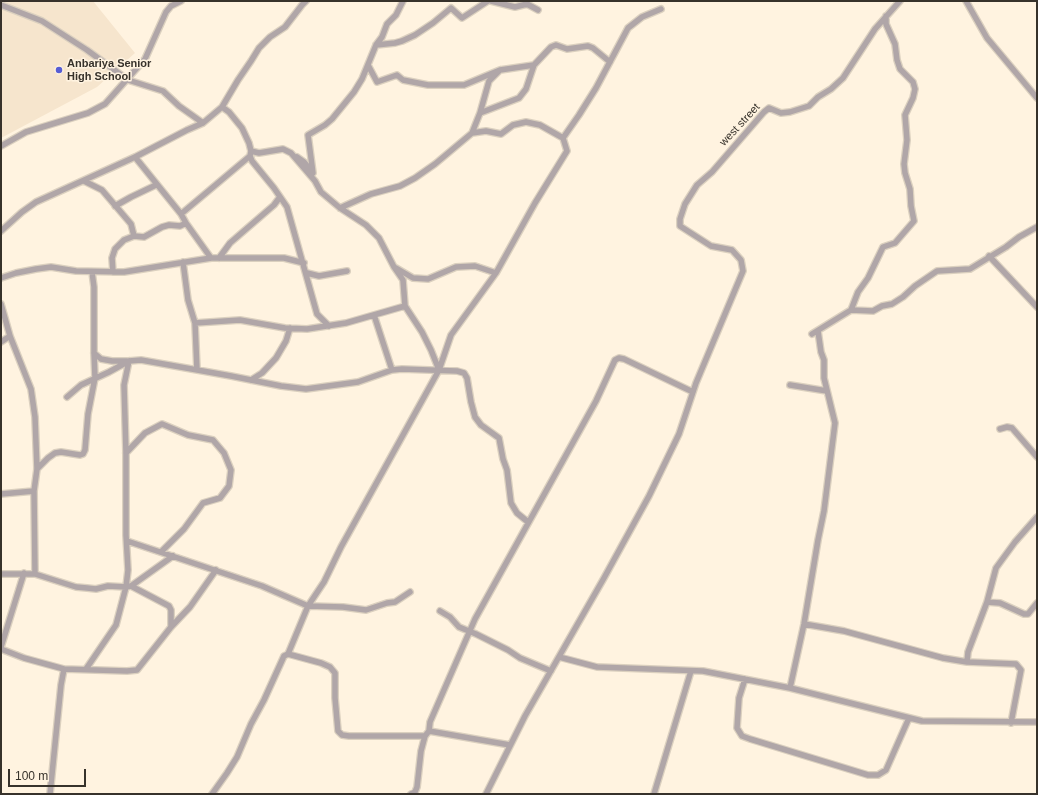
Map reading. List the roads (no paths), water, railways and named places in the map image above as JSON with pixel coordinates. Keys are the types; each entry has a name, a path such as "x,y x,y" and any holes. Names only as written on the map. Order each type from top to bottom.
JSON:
{"street":[{"path":"1,146 26,132 88,113 105,104 115,91 128,80 145,59 166,12 171,6 181,1"},
{"path":"1,231 22,212 36,202 135,157 203,123 222,107 259,48 270,37 285,27 306,1"},
{"path":"181,214 250,153 283,149 304,162 313,173 308,135 332,120 354,92 387,24 396,15 403,1"},
{"path":"376,45 395,44 415,35 433,23 451,8 462,18 490,1 515,7 527,4 538,10"},
{"name":"west street","path":"693,392 743,271 741,260 732,250 711,246 680,226 680,219 685,204 697,185 712,172 769,108 781,113 790,112 809,106 818,97 832,89 843,78 875,29 900,1"},
{"path":"966,1 987,38 1037,98"},
{"path":"1,5 42,21 87,50 128,80 162,91 179,106 203,123"},
{"path":"563,138 596,88 630,25 642,16 661,10"},
{"path":"851,310 856,296 868,278 883,247 895,243 914,221 910,189 905,174 904,164 907,140 905,114 913,98 915,89 912,82 900,69 896,60 894,40 886,24 886,16"},
{"path":"480,113 519,98 526,89 534,65 551,47 556,45 567,49 588,46 593,48 610,62"},
{"path":"368,65 377,82 396,75 403,80 428,85 464,85 500,70 534,65"},
{"path":"472,134 480,113 488,81 500,70"},
{"path":"222,107 229,112 242,128 247,138 252,161 280,197 289,212 318,314 329,326"},
{"path":"212,794 237,756 284,656 288,654 308,606 324,582 341,547 439,370 451,335 496,273 566,151 563,138 540,125 526,122 513,125 501,134 486,131 472,134 415,178 400,186 371,194 340,208"},
{"path":"291,153 315,181 321,192 340,208 366,225 379,238 394,267 403,280 405,306 422,332 439,370"},
{"path":"135,157 156,185 181,214 186,224 211,258"},
{"path":"84,181 102,190 132,224 134,236"},
{"path":"115,206 156,185"},
{"path":"219,258 230,243 274,205 280,197"},
{"path":"113,272 112,258 115,249 124,240 134,236 144,237 162,227 169,225 180,226 186,224"},
{"path":"812,334 851,310 873,311 882,306 892,304 903,297 915,286 937,272 970,269 1037,227"},
{"path":"989,256 1037,307"},
{"path":"1,278 16,273 51,267 92,272 124,272 211,258 284,258 304,263"},
{"path":"183,262 188,300 195,323 197,370"},
{"path":"394,267 413,278 423,279 428,279 456,267 475,266 496,273"},
{"path":"307,273 319,276 347,271"},
{"path":"37,469 48,458 55,454 61,452 80,455 83,454 85,450 88,414 95,378 94,287 92,272"},
{"path":"1,304 10,336 31,389 35,417 37,469 34,491 35,574"},
{"path":"195,323 240,320 290,328 308,329 346,323 405,306"},
{"path":"374,315 392,370"},
{"path":"251,380 262,373 276,358 286,341 290,328"},
{"path":"790,688 804,624 816,547 824,511 835,422 824,378 824,360 820,352 818,331"},
{"path":"1,342 10,336"},
{"path":"94,354 101,359 112,361 141,360 295,389 318,388 358,382 392,370 402,369 457,371 464,373 467,378 475,417 481,425 499,438 507,470 511,503 517,513 528,522"},
{"path":"414,793 418,781 421,750 425,736 429,731 430,722 469,631 596,401 615,360 619,358 624,359 693,392 679,434 649,496 551,670 510,745 486,794"},
{"path":"67,397 81,385 129,361"},
{"path":"86,669 116,625 129,586 126,535 124,385 129,361"},
{"path":"790,385 827,391"},
{"path":"126,453 145,433 162,424 188,435 213,440 224,453 231,470 229,486 220,498 203,503 184,530 161,552"},
{"path":"1000,429 1007,427 1012,428 1037,457"},
{"path":"1,494 34,491"},
{"path":"967,662 968,652 987,602 996,568 1015,542 1037,517"},
{"path":"127,542 216,570 275,591 308,606 344,607 366,610 387,602 395,602 410,592"},
{"path":"129,586 173,556"},
{"path":"24,573 1,648 24,658 64,669 128,671 137,670 171,627 190,607 216,570"},
{"path":"1,574 35,574 76,587 96,589 108,586 129,586 169,606 171,610 171,627"},
{"path":"987,602 1000,603 1024,614 1028,614 1037,603"},
{"path":"440,610 450,617 459,627 508,650 520,658 551,670"},
{"path":"804,624 868,637 943,658 967,662 1016,664 1020,670 1011,723"},
{"path":"288,654 321,662 330,667 335,673 335,698 338,731 342,735 425,736"},
{"path":"559,658 597,667 703,671 745,678 922,721 1011,723 1037,722"},
{"path":"50,794 61,685 64,669"},
{"path":"654,794 690,671"},
{"path":"745,678 739,698 737,728 742,736 750,740 868,775 878,775 886,770 909,718"},
{"path":"429,731 510,745"}],"place":[{"name":"Anbariya Senior High School","path":"59,70"}]}
